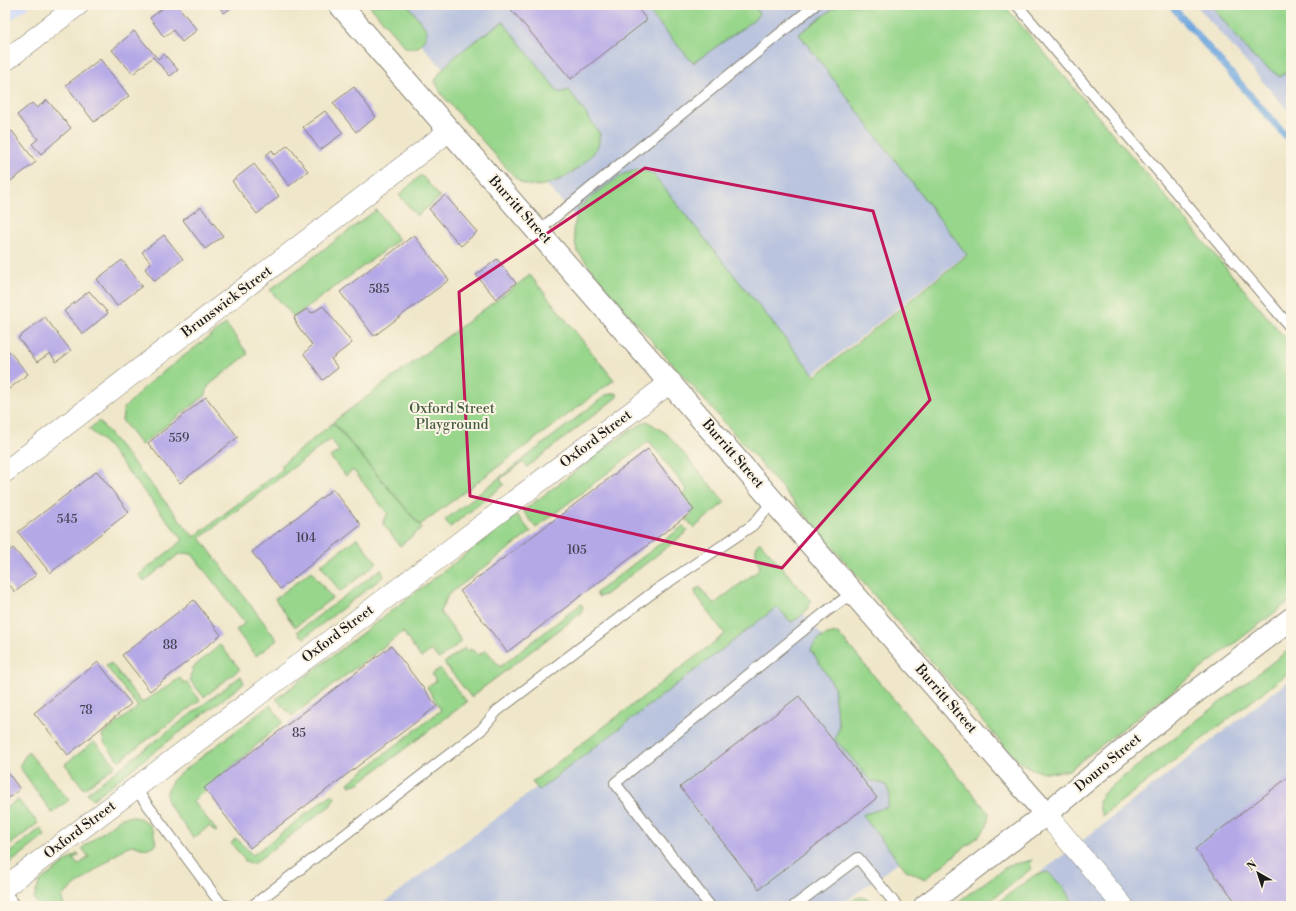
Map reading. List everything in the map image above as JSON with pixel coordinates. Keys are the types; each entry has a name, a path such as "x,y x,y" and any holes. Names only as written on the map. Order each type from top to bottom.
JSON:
{"street":[{"path":"5,61 78,5"},
{"name":"Burritt Street","path":"340,5 854,592 1046,814 1123,906"},
{"name":"Brunswick Street","path":"5,472 449,131"},
{"name":"Oxford Street","path":"5,887 671,382"},
{"name":"Douro Street","path":"925,906 1046,814 1176,707 1291,619"}],"lane":[{"path":"538,231 815,5"},
{"path":"1017,5 1291,328"},
{"path":"252,906 481,730 497,711 652,593 753,526 773,501"},
{"path":"710,906 615,783 827,611 854,592"},
{"path":"135,788 221,904 229,906"},
{"path":"794,906 858,858 897,906"},
{"path":"5,892 16,906"}],"highlighted area":[{"path":"645,168 873,211 930,400 782,568 470,496 459,292"}],"shaded area":[{"path":"5,5 31,5 5,25"},
{"path":"386,5 944,5 1076,168 756,419"},
{"path":"1196,5 1291,5 1291,114"},
{"path":"789,596 967,810 840,906 380,906"},
{"path":"1291,679 1291,906 996,906 1031,880"}],"green space":[{"path":"369,5 408,5 427,30 425,39 421,45 415,48 406,48"},
{"path":"643,5 755,5 759,14 753,21 693,63"},
{"path":"838,5 1004,5 1291,345 1291,600 1069,770 1060,772 1037,771 1024,765 1011,754 755,457 622,307 577,251 573,230 579,208 597,192 624,174 640,169 653,174 815,376 967,255 799,34"},
{"path":"1211,5 1291,5 1291,68 1280,77 1253,57"},
{"path":"503,22 559,93 569,90 600,134 598,146 593,154 575,170 554,182 532,186 519,181 442,95 435,81 440,73 455,57"},
{"path":"421,175 440,197 417,216 399,195"},
{"path":"376,210 399,240 294,317 270,290"},
{"name":"Oxford Street Playground","path":"530,275 614,380 420,525 333,422"},
{"path":"226,324 248,354 208,386 206,395 141,445 122,420 124,408 151,381"},
{"path":"617,393 617,397 527,467 523,462 500,479 504,485 450,527 445,520 606,395"},
{"path":"99,421 194,537 283,469 281,465 333,423 422,528 400,546 383,524 384,519 388,514 353,470 346,476 330,457 339,451 331,439 200,538 277,640 256,656 236,630 245,623 192,554 184,553 178,555 144,581 139,575 183,540 106,444 89,429"},
{"path":"647,421 667,434 725,502 694,528 686,519 692,515 680,497 687,490 649,441 536,528 523,511 626,433"},
{"path":"517,515 531,532 448,595 440,612 462,641 439,659 431,650 421,658 403,632 292,716 276,699"},
{"path":"683,526 688,531 605,595 598,597 596,593"},
{"path":"357,538 377,563 340,592 321,565"},
{"path":"760,542 811,601 803,614 791,622 777,607 539,790 532,782 725,634 696,595 695,590 700,587 714,604 756,572 760,567 756,555 756,546"},
{"path":"381,569 384,576 304,638 297,632"},
{"path":"311,571 332,598 295,627 275,599"},
{"path":"581,604 583,607 580,614 471,697 444,663 465,648 468,651 471,649 478,655 486,650 500,667"},
{"path":"838,633 989,813 987,826 978,837 925,879 906,870 862,815 887,807 890,795 886,785 870,780 835,739 839,726 834,686 811,650 816,642 822,637"},
{"path":"220,645 240,669 204,697 189,679 193,671 191,669"},
{"path":"1291,648 1291,671 1102,816 1099,804 1100,799 1105,792"},
{"path":"111,663 142,703 180,678 184,683 186,682 200,700 119,761 104,742 102,735 138,707 106,666"},
{"path":"440,668 467,702 359,783 350,786 348,783 441,710 427,687 436,681 432,674"},
{"path":"241,676 244,683 93,799 87,793"},
{"path":"270,705 283,722 193,801 217,831 215,832 209,826 194,838 168,804 167,793 170,784 174,778"},
{"path":"94,742 116,765 84,789 65,764"},
{"path":"28,752 69,800 52,813 19,766"},
{"path":"332,794 335,797 331,805 253,864 247,863 231,843 236,838 253,855"},
{"path":"18,800 38,823 5,849 5,808"},
{"path":"132,816 147,822 154,834 156,845 146,848 132,845 126,847 63,895 62,901 65,906 38,906 34,898 40,881 78,853 79,855 73,859 78,865 89,857 82,848 121,818"},
{"path":"41,828 45,836 5,867 5,856"},
{"path":"1033,860 1030,864 1032,868 983,906 952,906 1009,865"},
{"path":"1048,872 1062,886 1076,906 993,906 1035,875"},
{"path":"861,897 869,900 872,906 845,906 856,898"}],"building":[{"path":"167,5 177,5 197,30 182,42 173,30 164,37 150,18"},
{"path":"218,5 235,5 224,13"},
{"path":"507,5 635,5 647,20 571,79"},
{"path":"134,31 158,59 164,54 178,70 170,76 153,57 133,74 112,50"},
{"path":"100,59 129,96 94,122 66,85"},
{"path":"354,87 376,117 356,132 333,103"},
{"path":"47,100 71,128 41,154 32,144 38,139 17,115 32,103 37,108"},
{"path":"325,111 343,133 320,150 303,127"},
{"path":"12,131 36,162 11,181 5,173 5,136"},
{"path":"288,145 308,171 289,186 266,155 272,150 275,155"},
{"path":"254,164 279,196 257,214 232,181"},
{"path":"445,195 477,232 461,246 429,209"},
{"path":"201,207 223,236 205,249 183,220"},
{"path":"164,235 183,259 155,281 145,269 151,263 142,252"},
{"path":"414,235 449,280 374,336 340,292"},
{"path":"497,259 516,283 496,299 476,275"},
{"path":"122,260 142,286 117,306 97,279"},
{"path":"89,291 108,313 83,334 64,311"},
{"path":"323,306 352,343 331,359 338,368 323,380 304,354 312,345 297,325 294,317 307,309 312,313"},
{"path":"45,317 71,351 56,362 50,353 37,362 18,338"},
{"path":"8,350 28,374 5,392 5,352"},
{"path":"206,397 238,437 180,483 148,443"},
{"path":"648,449 694,510 507,652 460,591"},
{"path":"97,471 129,512 50,573 18,532"},
{"path":"333,489 361,525 280,589 252,552"},
{"path":"13,548 36,575 15,592 5,579 5,554"},
{"path":"194,600 221,635 150,691 122,655"},
{"path":"391,646 437,706 250,848 204,788"},
{"path":"98,662 131,704 68,755 34,713"},
{"path":"799,696 877,798 759,889 680,787"},
{"path":"5,769 20,789 5,801"},
{"path":"1291,775 1291,906 1239,906 1195,849"}],"waterway":[{"path":"1171,5 1291,142"}]}
